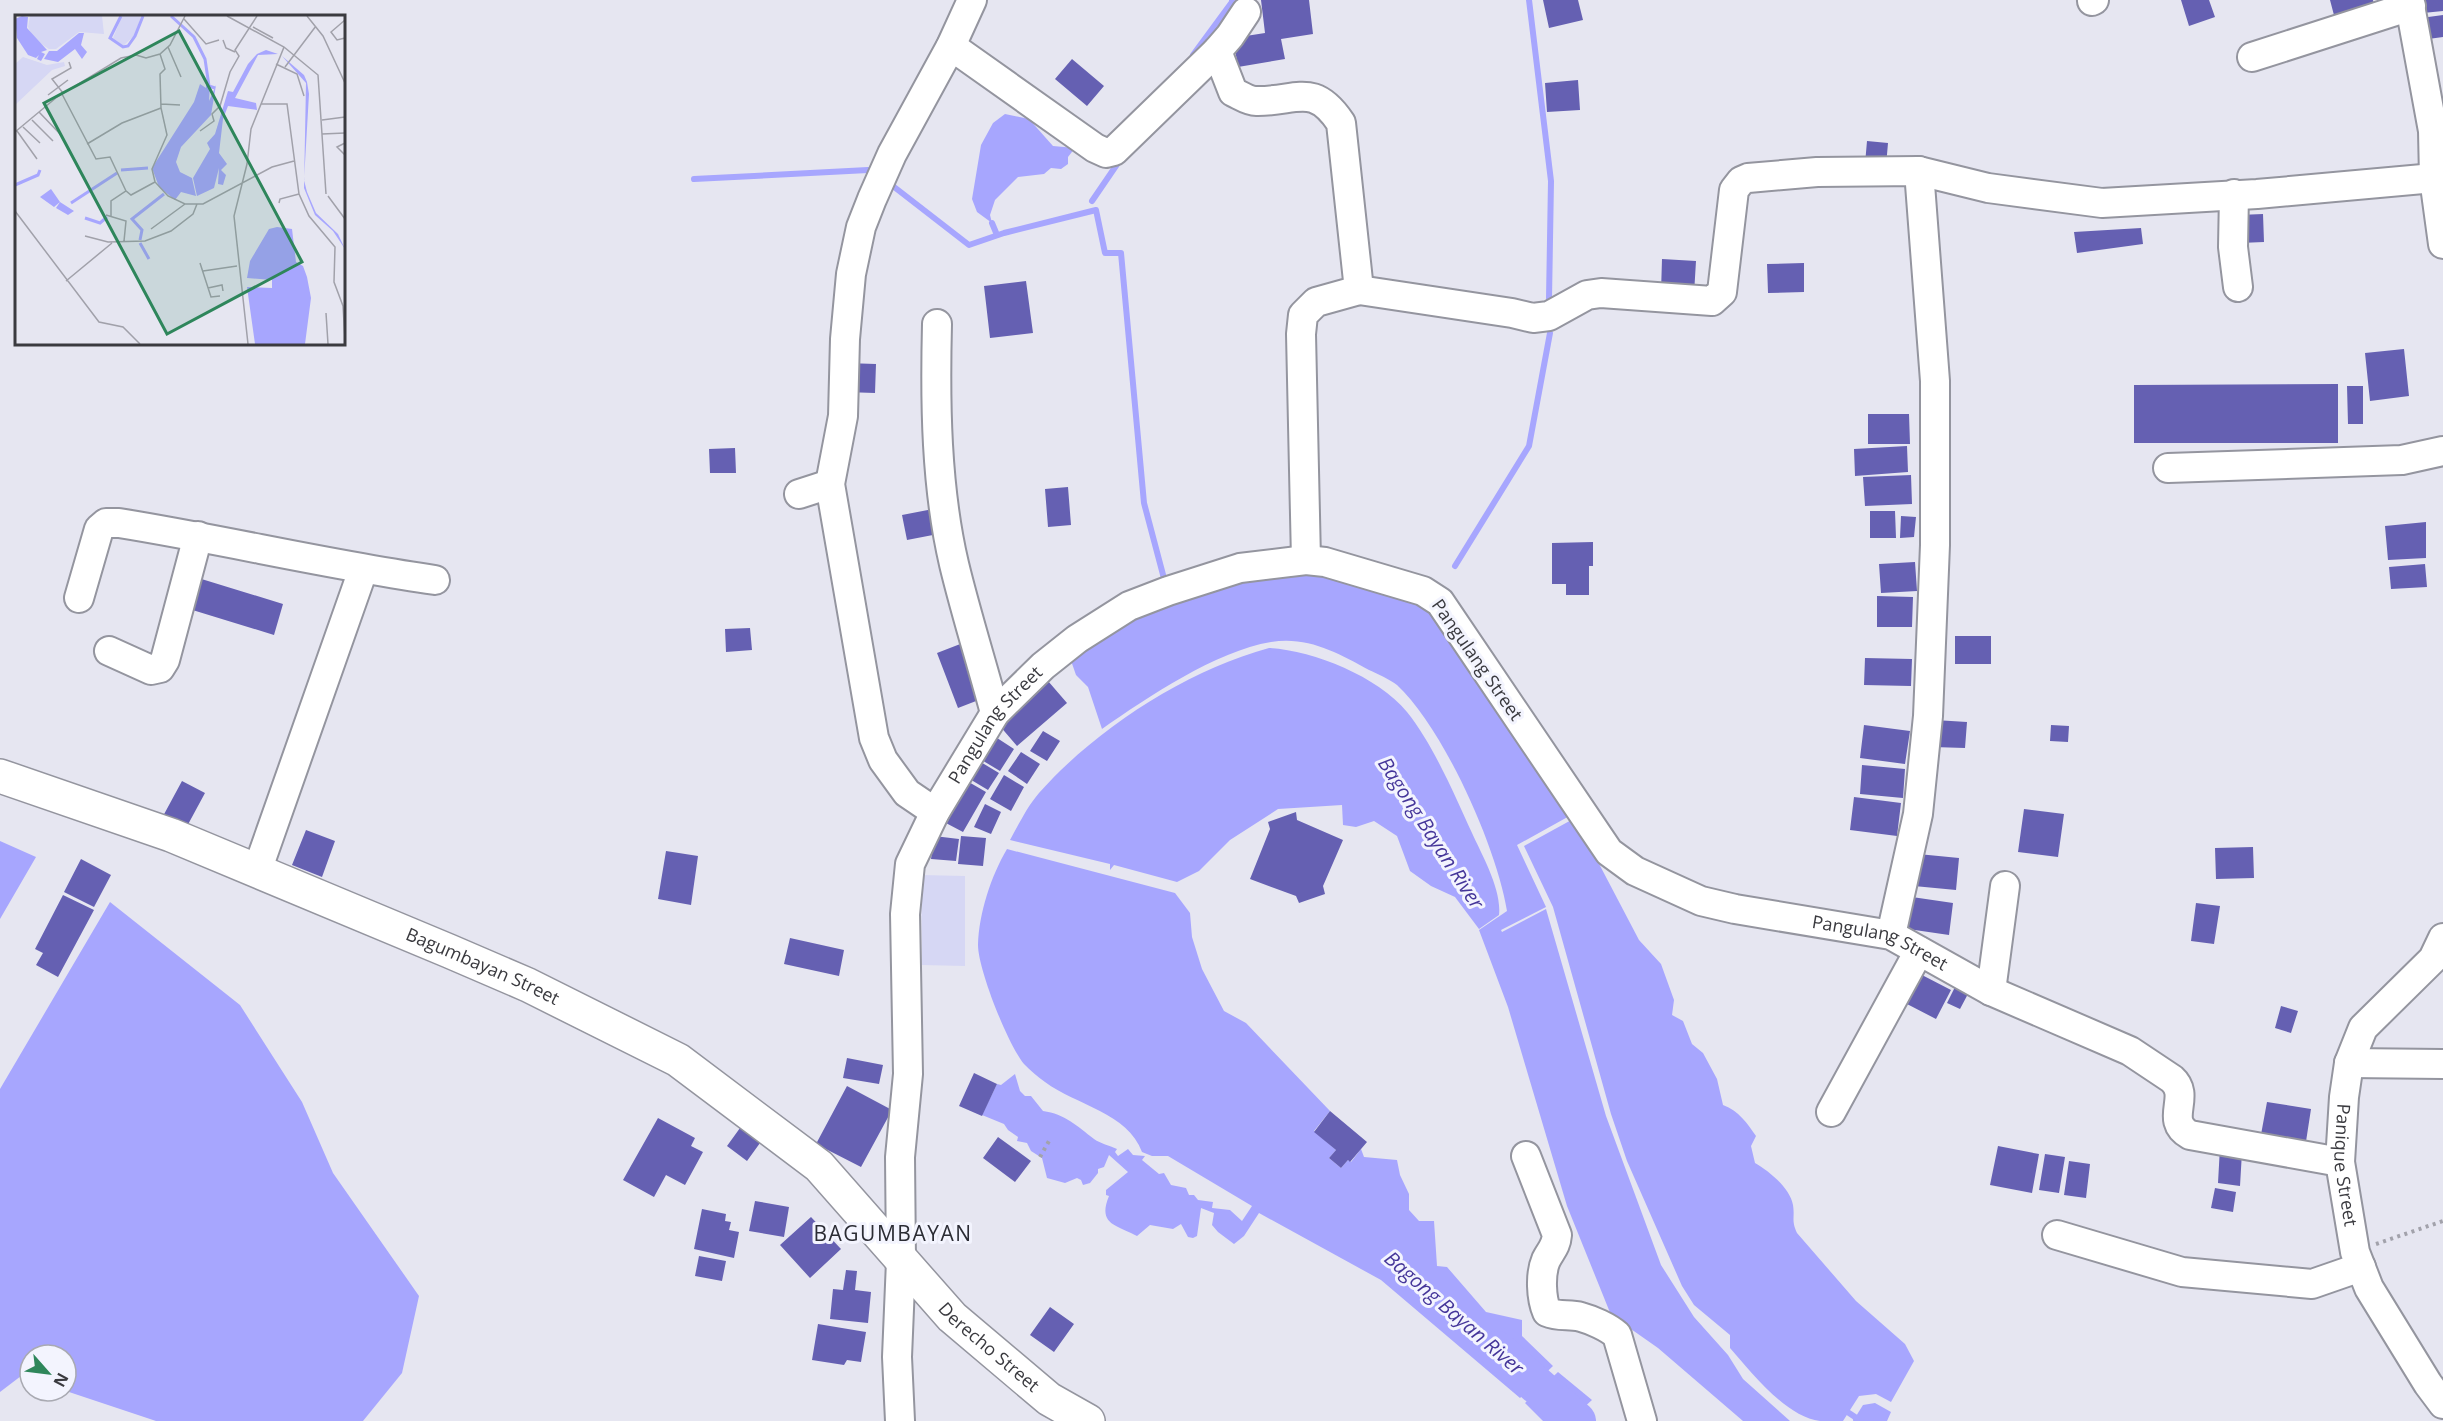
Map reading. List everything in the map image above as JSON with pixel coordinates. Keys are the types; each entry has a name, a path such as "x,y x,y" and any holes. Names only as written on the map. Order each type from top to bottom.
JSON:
{"main road":[{"name":"Bagumbayan Street","path":"0,776 171,835 257,871 528,985 678,1060 819,1166 901,1261"},
{"name":"Derecho Street","path":"901,1261 961,1324 1048,1399 1088,1421"}],"street":[{"path":"935,812 907,793 884,760 874,738 830,484 843,416 845,339 851,274 861,227 892,154 951,46 972,0"},
{"path":"2252,57 2410,3 2433,131 2443,244"},
{"path":"951,46 1095,148 1106,153 1114,151 1217,51 1246,12"},
{"path":"1217,51 1233,93 1254,101 1315,97 1332,109 1341,123 1359,290"},
{"path":"1306,560 1301,334 1303,315 1316,302 1359,290 1533,318 1549,316 1587,295 1601,293 1712,301 1722,292 1734,190 1740,181 1748,178 1817,172 1918,171 1988,188 2102,204 2234,194 2438,190"},
{"path":"1891,935 1918,814 1928,716 1935,545 1935,381 1918,171"},
{"path":"2234,194 2233,247 2238,287"},
{"path":"937,324 935,387 945,511 954,563 995,714"},
{"path":"2168,468 2402,460 2443,452"},
{"path":"799,494 830,484"},
{"path":"78,598 99,529 106,523 119,523 198,536 363,570 435,580"},
{"path":"109,651 151,670 160,668 165,660 198,536"},
{"name":"Pangulang Street","path":"900,1421 897,1357 901,1261 900,1157 908,1074 905,914 910,864 935,812 995,714 1043,666 1077,639 1129,606 1240,568 1306,560 1325,562 1424,591 1440,602 1609,852 1635,870 1701,901 1735,909 1891,935 1955,973 1991,991 2130,1051 2172,1079 2178,1084 2180,1092 2177,1121 2181,1131 2190,1136 2340,1162"},
{"path":"257,871 363,570"},
{"path":"1991,991 2005,886"},
{"name":"Panique Street","path":"2443,938 2433,959 2362,1028 2349,1063 2344,1097 2340,1162 2358,1259 2369,1288 2443,1404"},
{"path":"1831,1112 1919,951"},
{"path":"2349,1063 2443,1064"},
{"path":"1526,1156 1557,1235 1557,1245 1545,1262 1542,1290 1546,1312 1557,1316 1580,1316 1611,1329 1617,1335 1642,1421"},
{"path":"2057,1235 2182,1272 2312,1284 2358,1259"}],"path":[{"path":"1040,1157 1049,1141"},
{"path":"2358,1259 2443,1221"}],"shaded area":[{"path":"921,875 965,876 965,966 922,965"}],"water":[{"path":"1005,114 1029,119 1053,146 1075,148 1068,157 1068,164 1061,169 1051,168 1044,174 1018,177 995,200 990,215 992,223 977,212 972,199 981,145 993,123"},
{"path":"1329,572 1434,599 1573,814 1517,845 1546,907 1501,930 1502,932 1546,909 1606,1116 1661,1265 1694,1317 1728,1355 1743,1379 1790,1421 1743,1421 1658,1348 1611,1315 1567,1206 1508,1007 1479,930 1507,911 1492,855 1466,791 1450,759 1433,730 1397,685 1322,647 1298,641 1271,642 1250,647 1205,665 1140,703 1102,729 1088,687 1076,675 1068,652 1092,638 1148,613 1250,574"},
{"path":"1269,648 1305,654 1344,668 1379,687 1407,712 1435,755 1486,862 1497,895 1499,915 1479,929 1455,897 1431,886 1410,871 1397,836 1374,821 1356,827 1343,825 1342,805 1278,809 1230,840 1199,871 1177,882 1114,865 1110,870 1110,864 1010,840 1039,793 1062,769 1115,725 1174,687 1206,671"},
{"path":"1575,818 1639,940 1661,964 1674,1000 1672,1015 1683,1021 1692,1044 1703,1053 1717,1079 1723,1105 1738,1114 1756,1136 1751,1146 1755,1163 1772,1175 1788,1192 1793,1205 1797,1233 1856,1301 1905,1344 1914,1361 1891,1402 1876,1394 1859,1396 1843,1421 1820,1421 1807,1418 1782,1402 1748,1369 1730,1348 1730,1335 1694,1305 1682,1286 1627,1161 1611,1114 1553,907 1524,846"},
{"path":"0,841 36,857 0,919"},
{"path":"1007,849 1175,893 1190,913 1192,937 1202,969 1224,1011 1246,1023 1330,1111 1314,1131 1336,1150 1329,1158 1341,1168 1348,1160 1351,1162 1361,1149 1364,1157 1397,1160 1400,1175 1409,1194 1409,1210 1419,1221 1434,1221 1437,1266 1447,1267 1486,1312 1522,1320 1522,1336 1553,1366 1520,1398 1381,1280 1259,1213 1244,1236 1234,1244 1212,1225 1214,1213 1201,1208 1197,1236 1193,1238 1188,1237 1181,1224 1173,1229 1150,1225 1137,1236 1122,1229 1107,1218 1106,1206 1109,1196 1106,1195 1106,1190 1128,1172 1109,1155 1104,1167 1098,1169 1098,1173 1090,1183 1083,1185 1077,1178 1065,1183 1047,1178 1042,1158 1031,1151 1027,1143 1017,1141 1018,1137 1004,1124 982,1115 997,1084 1001,1085 1015,1074 1020,1091 1025,1096 1031,1096 1043,1111 1064,1118 1097,1141 1117,1149 1115,1152 1118,1156 1128,1149 1133,1155 1145,1156 1142,1160 1159,1174 1164,1173 1171,1185 1186,1188 1189,1195 1194,1195 1198,1200 1213,1202 1212,1208 1230,1210 1242,1221 1252,1206 1168,1156 1152,1156 1142,1152 1135,1139 1125,1128 1100,1111 1057,1090 1024,1064 1017,1054 995,1006 983,971 978,945 987,895"},
{"path":"110,902 240,1005 302,1102 333,1173 419,1296 402,1373 363,1421 156,1421 78,1395 78,1343 18,1343 18,1378 0,1392 0,1089"},
{"path":"1558,1372 1592,1400 1569,1421 1543,1421 1525,1403"},
{"path":"1875,1403 1891,1412 1887,1421 1853,1421 1863,1405"}],"building":[{"path":"1261,0 1309,0 1313,34 1281,39 1285,59 1238,67 1233,38 1265,33"},
{"path":"1543,0 1578,0 1583,20 1549,28"},
{"path":"2181,0 2209,0 2215,17 2189,26"},
{"path":"2330,0 2373,0 2375,8 2335,19"},
{"path":"2419,0 2443,0 2443,11 2423,13"},
{"path":"2443,15 2443,37 2421,40 2421,18"},
{"path":"1072,59 1104,86 1087,106 1055,79"},
{"path":"1578,80 1580,110 1547,112 1545,83"},
{"path":"1867,141 1888,143 1886,166 1865,164"},
{"path":"2263,214 2264,242 2240,243 2239,215"},
{"path":"2141,228 2143,244 2077,253 2074,232"},
{"path":"1662,259 1696,261 1694,294 1661,292"},
{"path":"1804,263 1804,292 1768,293 1767,264"},
{"path":"1026,281 1033,333 990,338 984,286"},
{"path":"2404,349 2409,396 2370,401 2365,353"},
{"path":"846,363 876,364 875,393 845,392"},
{"path":"2338,384 2338,443 2134,443 2134,385"},
{"path":"2347,386 2363,386 2363,424 2348,424"},
{"path":"1868,414 1909,414 1910,444 1868,444"},
{"path":"1907,446 1908,472 1855,476 1854,449"},
{"path":"735,448 736,473 710,473 709,449"},
{"path":"1911,475 1912,504 1865,506 1863,477"},
{"path":"1068,487 1071,525 1048,527 1045,489"},
{"path":"933,509 938,534 907,540 902,515"},
{"path":"1870,511 1895,511 1896,538 1870,538"},
{"path":"1901,516 1916,517 1914,537 1900,538"},
{"path":"2426,522 2426,558 2388,560 2385,526"},
{"path":"1593,542 1593,566 1589,566 1589,595 1566,595 1566,584 1552,584 1552,543"},
{"path":"1915,562 1917,591 1881,593 1879,564"},
{"path":"2425,564 2427,587 2391,589 2389,567"},
{"path":"195,577 283,604 274,635 186,608"},
{"path":"1877,596 1913,597 1912,627 1877,627"},
{"path":"750,628 752,650 726,652 725,629"},
{"path":"1955,636 1991,636 1991,664 1955,664"},
{"path":"968,641 989,696 958,708 937,653"},
{"path":"1865,658 1912,659 1911,686 1864,685"},
{"path":"1048,681 1067,703 1017,746 999,725"},
{"path":"1935,720 1967,722 1965,748 1933,747"},
{"path":"1864,725 1910,731 1905,764 1860,758"},
{"path":"2051,725 2069,726 2068,742 2050,741"},
{"path":"1043,731 1060,741 1047,761 1030,751"},
{"path":"994,736 1014,749 1000,771 980,759"},
{"path":"1021,752 1040,764 1027,784 1008,771"},
{"path":"979,761 999,773 988,790 968,778"},
{"path":"1862,765 1905,769 1903,798 1860,794"},
{"path":"1004,775 1024,787 1011,811 990,799"},
{"path":"182,781 205,793 185,830 162,818"},
{"path":"967,781 986,792 963,832 944,822"},
{"path":"1854,797 1901,803 1897,836 1850,830"},
{"path":"985,804 1001,812 991,834 974,827"},
{"path":"2024,809 2064,814 2058,857 2018,852"},
{"path":"1296,812 1297,820 1343,840 1323,886 1325,894 1299,903 1296,896 1250,879 1270,829 1268,822"},
{"path":"306,830 335,841 322,877 292,865"},
{"path":"934,836 959,839 956,861 931,859"},
{"path":"961,836 986,838 983,866 958,864"},
{"path":"2253,847 2254,878 2216,879 2215,848"},
{"path":"666,851 698,856 691,905 658,899"},
{"path":"1918,854 1959,858 1956,890 1914,886"},
{"path":"81,859 111,875 94,907 64,892"},
{"path":"63,895 94,910 58,977 36,965 43,953 35,949"},
{"path":"1912,897 1953,903 1949,935 1908,929"},
{"path":"2196,903 2220,906 2214,944 2191,941"},
{"path":"790,938 844,950 839,976 784,964"},
{"path":"1922,975 1951,990 1936,1019 1907,1004"},
{"path":"1956,985 1969,992 1960,1009 1947,1003"},
{"path":"2281,1006 2298,1011 2291,1033 2275,1028"},
{"path":"847,1058 883,1065 879,1084 843,1078"},
{"path":"974,1073 997,1084 982,1116 959,1106"},
{"path":"847,1086 892,1110 861,1167 816,1144"},
{"path":"2267,1102 2311,1109 2305,1148 2260,1140"},
{"path":"1330,1111 1367,1142 1350,1162 1348,1160 1341,1168 1329,1158 1336,1150 1314,1132"},
{"path":"658,1118 695,1138 691,1146 703,1152 685,1185 666,1175 654,1197 623,1180"},
{"path":"740,1128 760,1143 747,1161 727,1146"},
{"path":"998,1137 1031,1161 1015,1182 983,1158"},
{"path":"1998,1146 2039,1154 2032,1193 1990,1185"},
{"path":"2220,1147 2242,1152 2240,1186 2218,1183"},
{"path":"2045,1154 2065,1157 2059,1193 2039,1190"},
{"path":"2069,1161 2090,1164 2086,1198 2064,1195"},
{"path":"2215,1188 2236,1192 2233,1212 2211,1208"},
{"path":"755,1201 789,1207 784,1237 749,1231"},
{"path":"702,1209 726,1214 725,1221 731,1222 729,1230 739,1232 734,1258 694,1249"},
{"path":"811,1217 841,1249 810,1278 780,1245"},
{"path":"699,1256 726,1261 722,1281 695,1276"},
{"path":"846,1270 857,1271 855,1290 871,1292 868,1323 830,1319 833,1289 843,1290"},
{"path":"1050,1307 1074,1324 1054,1352 1030,1335"},
{"path":"818,1324 866,1332 861,1362 847,1360 844,1365 812,1360"}],"waterway":[{"path":"1193,55 1232,0"},
{"path":"1529,0 1551,181 1549,299"},
{"path":"1092,201 1120,160"},
{"path":"694,179 868,170"},
{"path":"889,183 969,245 1004,233 1096,210 1105,253 1121,253 1144,503 1166,586"},
{"path":"992,223 997,235"},
{"path":"1455,566 1529,446 1550,333"},
{"name":"Bagong Bayan River","path":"1497,1350 1577,1421"},
{"path":"1849,1413 1857,1421"}],"district":[{"name":"BAGUMBAYAN","path":"893,1234"}]}
